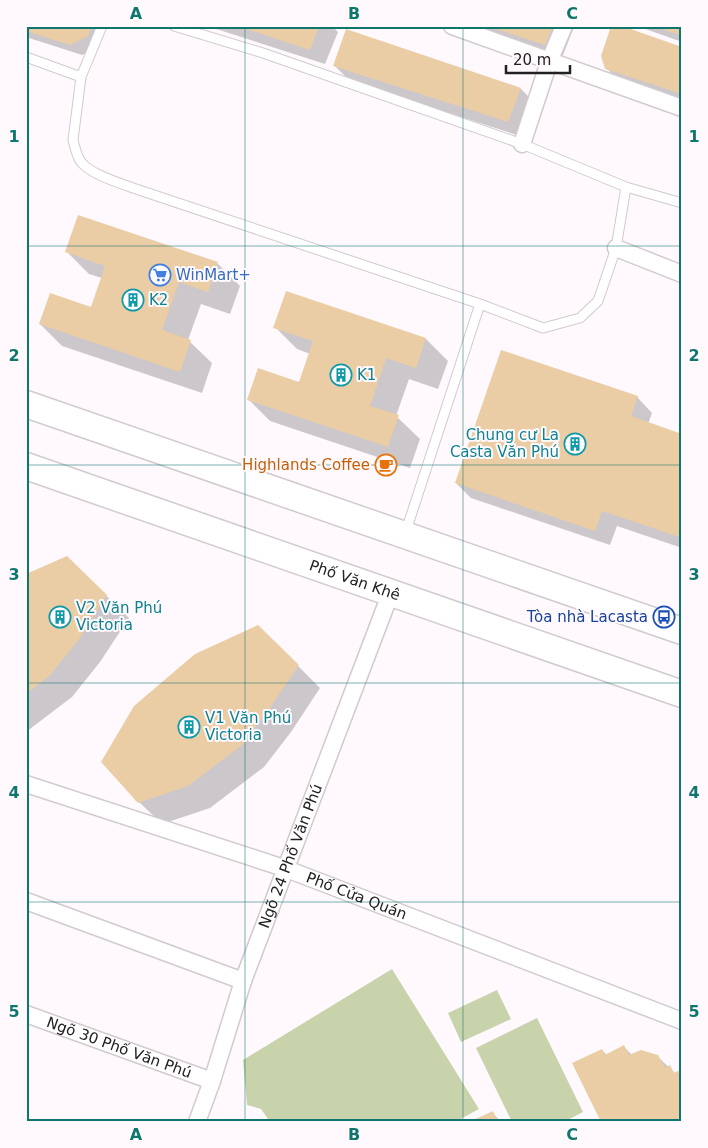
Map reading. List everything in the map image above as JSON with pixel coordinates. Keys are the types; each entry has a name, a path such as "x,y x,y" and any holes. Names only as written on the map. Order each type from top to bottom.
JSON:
{"main road":[{"path":"26,404 682,631"},
{"name":"Phố Văn Khê","path":"26,466 682,694"}],"street":[{"path":"452,26 682,108"},
{"path":"522,144 549,62 564,26"},
{"path":"616,248 682,274"},
{"name":"Ngõ 24 Phố Văn Phú","path":"197,1122 212,1081 243,981 284,868 391,592"},
{"name":"Phố Cửa Quán","path":"26,784 284,868 682,1021"},
{"path":"26,901 243,981"},
{"name":"Ngõ 30 Phố Văn Phú","path":"26,1014 212,1081"}],"lane":[{"path":"102,26 81,77 73,140 81,162 93,171 139,190 480,304 543,328 580,318 598,301 616,248 626,187"},
{"path":"174,26 263,53 522,144 626,187 682,203"},
{"path":"26,57 81,77"},
{"path":"404,535 480,304"}],"green space":[{"path":"392,969 479,1109 455,1122 270,1122 261,1109 247,1105 243,1060"},
{"path":"497,990 511,1019 461,1042 448,1013"},
{"path":"537,1018 583,1112 564,1122 512,1122 476,1048"}],"building":[{"path":"26,26 92,26 88,36 70,45 26,31"},
{"path":"238,26 319,26 310,50"},
{"path":"487,26 553,26 545,45"},
{"path":"611,26 622,26 682,47 682,94 605,69 601,56"},
{"path":"656,26 682,26 682,36 656,27"},
{"path":"346,29 521,88 508,122 333,66"},
{"name":"K2","path":"78,215 218,262 208,292 179,282 162,330 191,340 180,372 39,324 50,293 91,307 105,266 65,252"},
{"name":"K1","path":"286,291 426,338 416,368 386,358 370,406 399,415 388,447 247,400 258,368 299,382 313,341 273,328"},
{"name":"Chung cư La Casta Văn Phú","path":"501,350 638,396 631,416 682,434 682,538 602,511 595,531 455,483"},
{"name":"V2 Văn Phú Victoria","path":"67,556 107,595 79,639 50,675 26,694 26,574"},
{"name":"V1 Văn Phú Victoria","path":"258,625 299,665 242,745 188,786 138,803 101,762 134,706 195,654"},
{"path":"624,1045 629,1055 641,1050 658,1055 665,1068 670,1065 674,1073 682,1069 682,1122 601,1122 572,1063 602,1049 605,1055"},
{"path":"493,1111 498,1122 469,1122"}],"place":[{"name":"WinMart+","path":"160,275"},
{"name":"K2","path":"133,300"},
{"name":"K1","path":"341,375"},
{"name":"Chung cư La Casta Văn Phú","path":"575,444"},
{"name":"Highlands Coffee","path":"386,465"},
{"name":"V2 Văn Phú Victoria","path":"60,617"},
{"name":"Tòa nhà Lacasta","path":"664,617"},
{"name":"V1 Văn Phú Victoria","path":"189,727"}]}
